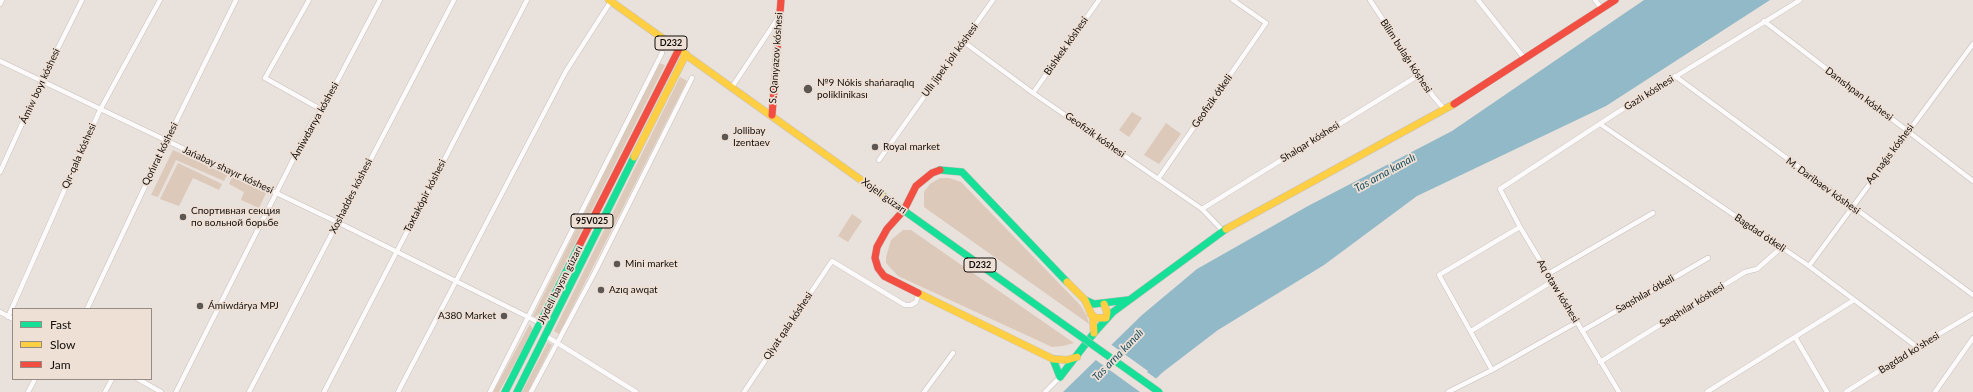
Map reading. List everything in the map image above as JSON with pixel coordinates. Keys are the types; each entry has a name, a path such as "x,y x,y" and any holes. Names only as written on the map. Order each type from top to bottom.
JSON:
{"main road":[{"name":"S. Qanıyazov kóshesi","path":"772,115 781,0"},
{"path":"1053,358 1060,377 1106,318 1128,300 1223,231 1444,110 1526,59 1615,0"},
{"name":"Xojeli gúzarı","path":"610,1 680,49 1159,392"},
{"name":"Jiydeli baysın gúzarı","path":"505,392 680,49"},
{"name":"Jiydeli baysın gúzarı","path":"517,392 686,54"},
{"path":"1077,357 1067,360 1053,358 884,276 878,268 875,258 877,247 881,238 904,210 916,186 932,173 942,169 962,172 1085,300 1091,314 1094,333"},
{"path":"1085,300 1094,304 1104,304 1128,300"},
{"path":"1104,304 1107,312 1106,318"},
{"path":"1091,314 1096,318 1106,318"}],"street":[{"path":"0,4 2,0"},
{"name":"Ámiw boyı kóshesi","path":"0,172 42,80 82,0"},
{"name":"Qır-qala kóshesi","path":"15,308 100,110 160,0"},
{"name":"Qońırat kóshesi","path":"87,308 166,142 236,0"},
{"path":"309,0 265,78 322,110"},
{"name":"Ámiwdarıya kóshesi","path":"176,392 312,122 322,110 380,0"},
{"name":"Xoshaddes kóshesi","path":"249,392 454,0"},
{"name":"Taxtakópir kóshesi","path":"324,392 527,0"},
{"name":"Ullı jipek jolı kóshesi","path":"879,160 993,0"},
{"name":"Bishkek kóshesi","path":"1033,93 1099,0"},
{"name":"Geofizik ótkeli","path":"1158,179 1266,23 1233,0"},
{"name":"Bilim bulaǵı kóshesi","path":"1370,0 1433,96 1444,110"},
{"path":"1478,0 1526,59"},
{"path":"1595,0 1602,9"},
{"name":"Gazlı kóshesi","path":"1500,189 1675,76 1800,0"},
{"path":"398,392 455,280 566,71 610,1"},
{"path":"732,87 779,17"},
{"name":"Danıshpan kóshesi","path":"1764,21 1973,181"},
{"name":"Geofizik kóshesi","path":"964,42 1033,93 1202,209 1223,231"},
{"name":"Aq naǵıs kóshesi","path":"1808,266 1907,130 1973,44"},
{"path":"490,392 662,54"},
{"name":"Jańabay shayır kóshesi","path":"0,61 42,80 166,142 276,192 540,323"},
{"name":"Shalqar kóshesi","path":"1202,209 1419,75"},
{"name":"M. Daribaev kóshesi","path":"1675,76 1851,207 1973,295"},
{"path":"531,392 595,272 692,78"},
{"name":"Bagdad ótkeli","path":"1600,124 1782,247 1917,347"},
{"name":"Aq otaw kóshesi","path":"1500,189 1520,227 1619,392"},
{"path":"1548,274 1653,213"},
{"path":"1492,370 1439,275 1520,227"},
{"name":"Saqshılar kóshesi","path":"1600,362 1745,272 1757,269 1782,247"},
{"name":"Saqshılar ótkeli","path":"1582,331 1708,258"},
{"name":"Qiyat qala kóshesi","path":"744,392 832,261 904,305 912,305 916,302 919,293"},
{"path":"1471,330 1553,281"},
{"path":"1707,392 1854,300"},
{"path":"0,312 11,318"},
{"name":"Bagdad ko'shesi","path":"1846,392 1973,314"},
{"path":"1448,392 1492,370 1576,322"},
{"path":"546,336 636,392"},
{"path":"1795,337 1827,392"},
{"path":"1935,392 1973,338"},
{"path":"924,392 953,353"},
{"path":"1045,392 1060,377"},
{"path":"28,392 34,380"},
{"path":"105,392 111,380"},
{"path":"140,380 161,392"}],"shaded area":[{"path":"659,63 665,65 540,313 535,317 533,316"},
{"path":"680,77 687,81 559,334 554,331"},
{"path":"1132,112 1142,118 1129,137 1119,130"},
{"path":"1166,123 1181,134 1159,164 1144,155"},
{"path":"173,150 227,175 224,181 176,160 158,197 151,195"},
{"path":"178,163 222,184 219,190 193,178 179,206 160,199"},
{"path":"232,177 266,193 259,208 241,200 244,192 229,184"},
{"path":"940,178 949,178 961,182 1081,306 1087,316 1089,324 924,207 924,192 930,184"},
{"path":"852,214 862,221 848,242 838,236"},
{"path":"903,230 911,230 1074,343 1052,347 898,276 886,263 886,257 891,240"},
{"path":"530,324 533,330 499,392 493,392"},
{"path":"548,342 552,345 528,392 522,392"}],"water":[{"name":"Tas arna kanalı","path":"1644,0 1770,0 1606,106 1417,196 1324,265 1218,330 1163,372 1142,392 1063,392 1142,315 1197,269 1308,206 1452,131"}],"pier":[{"path":"1109,343 1158,380 1145,392 1140,392 1093,358"}],"traffic: fast":[{"path":"517,392 634,157"},
{"path":"940,170 962,172 1067,282"},
{"path":"882,195 1056,319"},
{"path":"1060,377 1094,333 1113,312 1226,229"},
{"path":"505,392 580,244"},
{"path":"1085,300 1094,304 1128,300"},
{"path":"1056,319 1159,392"},
{"path":"1053,359 1060,377"}],"traffic: slow":[{"path":"609,0 882,195"},
{"path":"634,157 686,54"},
{"path":"1226,229 1454,104"},
{"path":"1067,282 1085,300 1093,318 1094,333"},
{"path":"918,293 1053,359 1067,360 1077,357"},
{"path":"1091,314 1096,318 1106,318 1107,312 1104,304"}],"traffic: jam":[{"path":"772,115 781,0"},
{"path":"1454,104 1615,0"},
{"path":"580,244 679,49"},
{"path":"918,293 884,276 878,268 875,258 877,247 887,229 904,210 916,186 932,173 940,170"}],"place":[{"name":"№9 Nókis shańaraqlıq poliklinikası","path":"808,89"},
{"name":"Jollibay Izentaev","path":"725,137"},
{"name":"Royal market","path":"875,147"},
{"name":"Спортивная секция по вольной борьбе","path":"183,217"},
{"name":"Mini market","path":"617,264"},
{"name":"Azıq awqat","path":"601,290"},
{"name":"Ámiwdárya MPJ","path":"200,306"},
{"name":"A380 Market","path":"504,316"}]}
